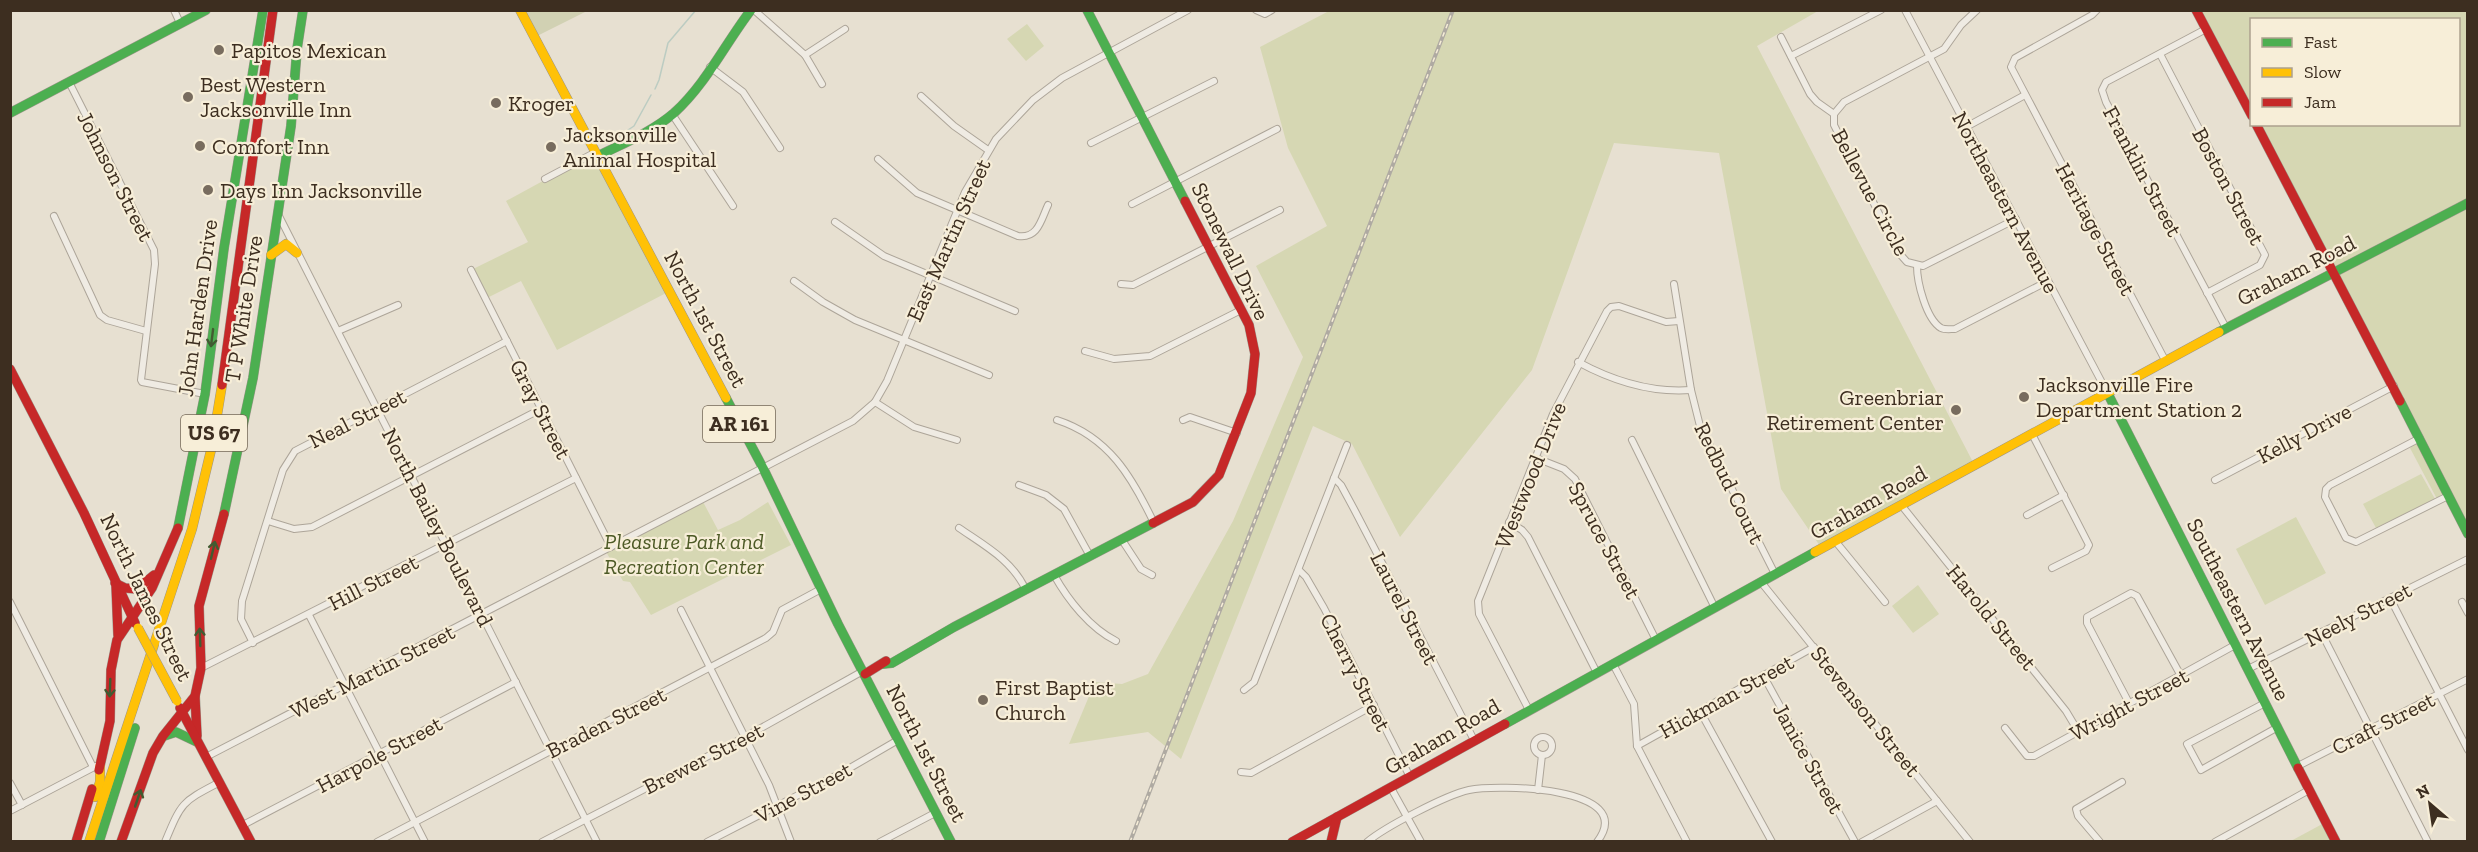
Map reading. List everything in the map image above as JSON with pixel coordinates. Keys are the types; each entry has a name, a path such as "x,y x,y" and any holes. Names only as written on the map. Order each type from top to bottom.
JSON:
{"main road":[{"path":"10,113 206,10"},
{"name":"John Harden Drive","path":"76,842 110,720 111,665 118,638 124,626 134,619 150,591 175,538 179,524 205,394 223,255 263,10"},
{"name":"US 67","path":"89,842 192,529 212,446 230,340 273,10"},
{"name":"US 67","path":"99,842 186,565 212,474 230,380 280,10"},
{"name":"T P White Drive","path":"121,842 153,753 163,736 195,696 201,668 199,606 242,437 291,126 297,49 303,10"},
{"name":"North 1st Street","path":"520,10 763,468 951,842"},
{"path":"597,154 646,132 672,114 688,97 753,10"},
{"name":"Stonewall Drive","path":"864,672 883,664 892,663 928,641 1193,502 1219,475 1251,393 1256,362 1251,333 1176,181 1087,10"},
{"path":"2196,10 2250,112"},
{"path":"2257,126 2394,386 2468,534"},
{"name":"Graham Road","path":"1292,842 1775,574 2226,328 2468,203"},
{"path":"271,255 286,244 297,253"},
{"name":"North James Street","path":"10,369 84,513 138,628 251,842"},
{"name":"Southeastern Avenue","path":"2108,394 2336,842"},
{"path":"116,583 125,588 137,590 147,583 160,568"},
{"path":"116,583 118,638"},
{"path":"163,736 176,732 197,742 195,696"},
{"path":"82,842 100,782 96,766"},
{"path":"1331,842 1337,817"}],"street":[{"path":"174,10 180,23"},
{"path":"753,10 805,56 822,84"},
{"name":"East Martin Street","path":"763,468 846,425 875,402 887,381 956,211 988,150 1009,124 1033,100 1062,78 1188,10"},
{"path":"1256,10 1265,14 1272,10"},
{"path":"1791,56 1881,10"},
{"name":"Northeastern Avenue","path":"1905,10 2108,394"},
{"name":"Bellevue Circle","path":"1977,10 1961,25 1947,46 1844,102 1833,114 1837,132 1899,254 1907,262 1917,266 1934,261 2016,219"},
{"name":"Heritage Street","path":"2097,10 2015,58 2011,67 2166,362"},
{"path":"805,56 845,29"},
{"name":"Franklin Street","path":"2206,29 2106,82 2102,90 2106,103 2226,328"},
{"path":"1781,37 1810,94 1833,114"},
{"name":"Boston Street","path":"2160,54 2265,255 2260,265 2207,293"},
{"path":"710,67 743,92 780,148"},
{"path":"1091,144 1214,81"},
{"name":"Johnson Street","path":"69,82 152,243 155,264 141,380 205,394"},
{"path":"1966,127 2025,95"},
{"path":"921,96 954,126 988,150"},
{"path":"672,114 733,206"},
{"path":"1132,204 1277,129"},
{"path":"545,179 597,154"},
{"path":"878,159 916,193 1023,236 1036,230 1048,205"},
{"path":"1121,284 1133,285 1280,210"},
{"name":"North Bailey Boulevard","path":"278,214 597,842"},
{"path":"54,216 100,315 106,320 146,331"},
{"path":"835,222 875,252 1015,311"},
{"path":"1917,266 1917,282 1921,295 1938,325 1947,330 1955,329 2048,281"},
{"name":"Gray Street","path":"471,270 611,547"},
{"path":"794,281 838,311 903,341 989,375"},
{"name":"Redbud Court","path":"1674,284 1691,390 1700,426 1775,574"},
{"path":"338,331 398,305"},
{"name":"Westwood Drive","path":"1529,710 1477,607 1509,522 1552,414 1578,362 1611,307 1619,306 1666,322 1679,321"},
{"path":"1085,351 1114,359 1150,356 1241,310"},
{"name":"Neal Street","path":"253,644 242,622 240,609 283,470 295,451 507,341"},
{"path":"1578,362 1601,374 1651,389 1666,392 1691,390"},
{"name":"Kelly Drive","path":"2215,480 2394,386"},
{"path":"875,402 914,427 957,440"},
{"path":"268,521 294,530 312,527 541,409"},
{"path":"1183,420 1190,417 1237,433"},
{"path":"1058,420 1107,449 1125,469 1154,523"},
{"path":"2032,434 2089,545 2086,551 2052,568"},
{"path":"2420,438 2330,485 2326,489 2325,497 2346,538 2356,542 2448,496"},
{"path":"1632,440 1715,608"},
{"path":"1244,690 1254,682 1347,445"},
{"name":"Spruce Street","path":"1536,458 1564,469 1575,479 1656,640"},
{"name":"West Martin Street","path":"206,757 763,468"},
{"name":"Hill Street","path":"201,668 253,644 576,478"},
{"name":"Laurel Street","path":"1334,478 1341,485 1355,511 1474,740"},
{"path":"1019,485 1046,495 1064,509 1090,556"},
{"path":"2027,515 2064,495"},
{"name":"Harold Street","path":"1902,506 2066,711 2078,731"},
{"path":"1509,522 1528,537 1597,673"},
{"path":"959,528 1007,562 1019,576 1026,590"},
{"path":"1122,540 1141,569 1152,575"},
{"path":"1836,542 1885,602"},
{"name":"Neely Street","path":"2248,669 2468,559"},
{"name":"Cherry Street","path":"1299,570 1304,574 1324,608 1410,777"},
{"path":"1054,575 1072,602 1105,634 1116,641"},
{"name":"Stevenson Street","path":"1761,582 1970,842"},
{"name":"Braden Street","path":"377,842 766,638 773,632 782,610 822,589"},
{"path":"2129,703 2086,621 2087,617 2131,593 2137,596 2181,676"},
{"path":"2390,598 2468,750"},
{"path":"10,602 96,766 10,811"},
{"path":"2462,602 2468,613"},
{"path":"681,610 745,737 791,842"},
{"path":"309,615 425,842"},
{"path":"2321,633 2428,842"},
{"name":"Wright Street","path":"2005,728 2027,756 2034,756 2235,645"},
{"name":"Hickman Street","path":"1637,746 1814,647"},
{"path":"1613,664 1634,704 1637,746 1688,842"},
{"name":"Brewer Street","path":"542,842 745,737 864,672"},
{"name":"Janice Street","path":"1763,675 1855,842"},
{"name":"Craft Street","path":"2298,766 2468,679"},
{"name":"Harpole Street","path":"243,825 516,682"},
{"path":"2265,703 2187,744 2201,770 2278,727"},
{"path":"1241,772 1251,773 1374,705"},
{"path":"1700,711 1772,842"},
{"name":"Vine Street","path":"707,842 898,740"},
{"path":"1538,790 1542,755"},
{"path":"165,842 184,802 220,782"},
{"path":"2100,842 2075,812 2081,805 2122,782"},
{"path":"10,783 22,805"},
{"path":"1367,842 1442,800 1466,791 1512,786 1582,799 1594,805 1602,815 1604,823 1602,834 1597,842"},
{"path":"1391,788 1420,842"},
{"path":"2215,842 2310,790"},
{"path":"1862,842 1937,801"},
{"path":"880,842 935,813"}],"green space":[{"path":"520,11 587,11 535,37"},
{"path":"1329,11 1818,11 1757,46 1975,466 1822,549 1781,489 1719,153 1614,143 1532,370 1400,537 1352,444 1313,426 1181,759 1148,732 1069,744 1095,682 1122,684 1148,674 1233,521 1303,357 1256,266 1327,226 1288,148 1260,47"},
{"path":"2196,11 2467,11 2467,534 2257,126 2460,126 2460,18 2250,18 2250,114"},
{"path":"1027,24 1044,46 1026,61 1007,39"},
{"path":"596,152 668,292 557,350 521,281 485,299 471,270 528,242 506,201"},
{"path":"2419,444 2443,493 2437,499 2410,448"},
{"path":"2421,474 2435,499 2376,528 2363,504"},
{"name":"Pleasure Park and Recreation Center","path":"702,500 718,530 740,520 768,502 791,545 651,615 630,582 623,581 605,550"},
{"path":"2296,517 2326,573 2265,605 2236,549"},
{"path":"1918,585 1939,614 1913,633 1892,606"},
{"path":"2326,822 2336,842 2289,842"}],"waterway":[{"path":"655,89 668,43 696,10"},
{"path":"610,142 634,126 651,95"}],"railway":[{"path":"1130,842 1453,10"}],"traffic: fast":[{"path":"10,113 206,10"},
{"path":"178,528 205,394 224,248 263,10"},
{"path":"224,514 253,378 291,126 297,49 303,10"},
{"path":"598,156 647,132 674,113 706,77 751,10"},
{"path":"1087,10 1185,201"},
{"path":"2219,332 2468,203"},
{"path":"2108,394 2298,768"},
{"path":"726,398 763,468 838,624 951,842"},
{"path":"2400,401 2468,534"},
{"path":"883,664 892,663 954,627 1153,523"},
{"path":"1505,724 1815,552"},
{"path":"99,842 135,728"},
{"path":"164,736 176,732 197,742"}],"traffic: slow":[{"path":"520,10 726,398"},
{"path":"271,255 286,244 297,253"},
{"path":"1815,552 2219,332"},
{"path":"89,842 192,529 212,446 222,385"},
{"path":"138,628 177,701"},
{"path":"95,797 100,782 100,766"}],"traffic: jam":[{"path":"222,385 273,10"},
{"path":"2196,10 2250,112"},
{"path":"2257,126 2400,401"},
{"path":"1153,523 1193,502 1219,475 1251,393 1255,354 1249,325 1185,201"},
{"path":"10,369 84,513 135,623"},
{"path":"121,842 153,753 163,736 195,696 201,668 199,606 224,514"},
{"path":"99,770 110,721 111,670 117,640 152,588 178,528"},
{"path":"115,583 125,588 137,589 154,575"},
{"path":"116,586 118,635"},
{"path":"865,674 886,661"},
{"path":"195,696 197,736"},
{"path":"180,708 251,842"},
{"path":"1292,842 1505,724"},
{"path":"2298,768 2336,842"},
{"path":"76,842 92,789"},
{"path":"1331,842 1337,817"}],"place":[{"name":"Papitos Mexican","path":"219,50"},
{"name":"Best Western Jacksonville Inn","path":"188,97"},
{"name":"Kroger","path":"496,103"},
{"name":"Comfort Inn","path":"200,146"},
{"name":"Jacksonville Animal Hospital","path":"551,147"},
{"name":"Days Inn Jacksonville","path":"208,190"},
{"name":"Jacksonville Fire Department Station 2","path":"2024,397"},
{"name":"Greenbriar Retirement Center","path":"1956,410"},
{"name":"First Baptist Church","path":"983,700"}]}
